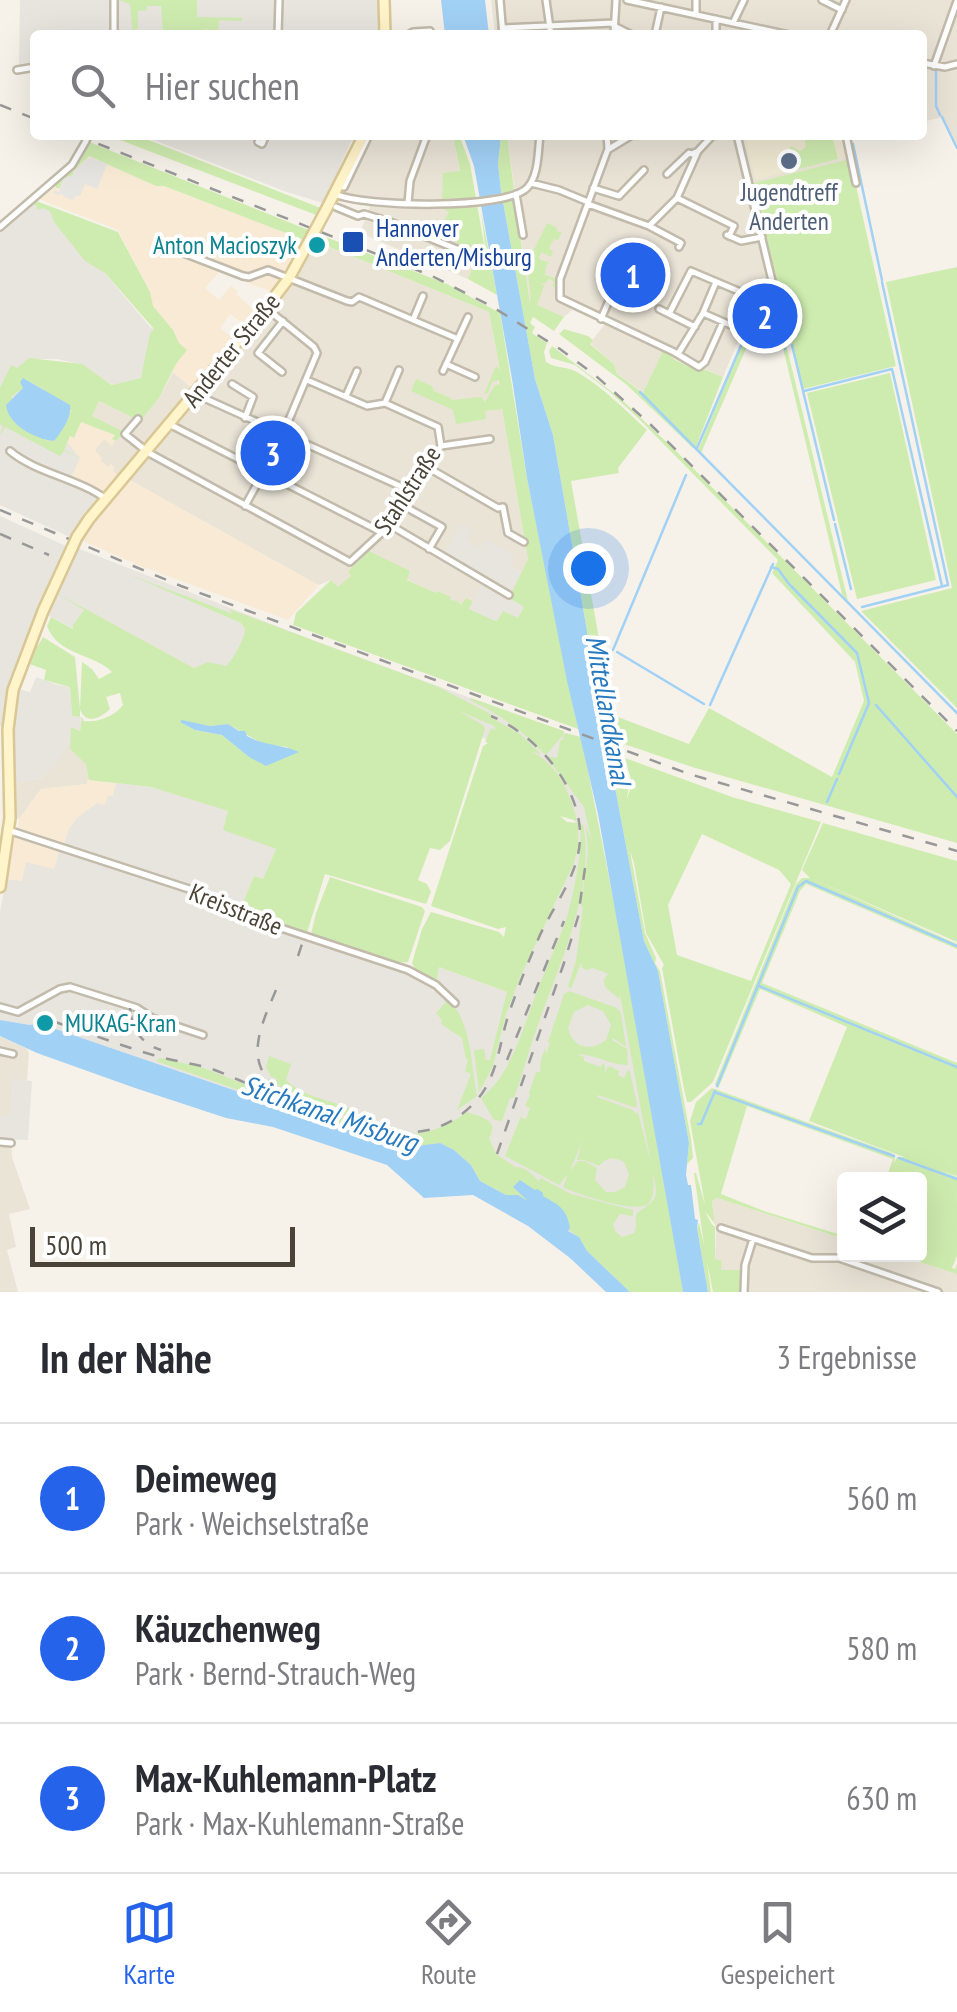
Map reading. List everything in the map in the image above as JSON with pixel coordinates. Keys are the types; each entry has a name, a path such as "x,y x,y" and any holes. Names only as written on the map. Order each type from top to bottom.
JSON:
{"main road":[{"path":"384,0 385,30"},
{"name":"Anderter Straße","path":"0,886 10,792 4,729 19,672 77,537 289,278 331,209 364,140"}],"street":[{"path":"114,0 114,30"},
{"path":"278,30 279,0"},
{"path":"500,0 502,30"},
{"path":"546,0 550,30"},
{"path":"614,30 616,0"},
{"path":"627,0 767,30"},
{"path":"696,0 696,14"},
{"path":"733,22 744,0"},
{"path":"822,0 842,10"},
{"path":"832,30 846,0"},
{"path":"934,66 957,1"},
{"path":"656,30 664,5"},
{"path":"716,19 716,30"},
{"path":"518,30 614,25 623,30"},
{"path":"927,64 957,64"},
{"path":"17,70 30,69"},
{"path":"0,227 72,165 86,140"},
{"path":"258,142 262,144 264,140"},
{"path":"408,203 410,181 425,140"},
{"path":"339,190 350,198 408,203 456,204 516,194 531,183 539,140"},
{"path":"607,140 608,149 560,278 560,298 700,367 723,322"},
{"path":"608,149 623,140"},
{"path":"649,226 677,198 698,151 708,140"},
{"path":"739,140 785,335"},
{"path":"848,140 856,183"},
{"path":"667,174 689,152 698,151"},
{"path":"594,188 619,196 644,170"},
{"path":"531,183 560,190 649,226 681,243 678,248"},
{"path":"516,194 523,235"},
{"path":"346,211 350,198"},
{"path":"677,198 734,226 728,235 741,241 762,237"},
{"path":"364,214 368,201"},
{"path":"331,209 397,225 469,254 471,261"},
{"path":"160,240 243,276 268,270 347,301 359,297 458,339"},
{"path":"600,319 628,259 615,253 613,257"},
{"path":"669,314 691,271 750,296 775,290"},
{"path":"678,354 716,282"},
{"path":"413,320 422,296"},
{"path":"266,308 317,350 282,435"},
{"path":"659,309 695,326"},
{"path":"703,313 742,330"},
{"path":"468,317 445,367 475,376"},
{"path":"282,372 258,353 283,321"},
{"path":"385,403 399,370"},
{"path":"346,397 357,371"},
{"name":"Stahlstraße","path":"245,506 351,562 390,524 441,446 436,424 385,403 367,406 307,380"},
{"path":"232,384 253,398 244,418"},
{"path":"195,394 411,491"},
{"path":"138,419 125,434 146,452 245,506 264,472"},
{"path":"169,424 383,532"},
{"path":"256,468 274,431"},
{"path":"271,476 291,438"},
{"path":"441,446 490,440"},
{"path":"10,451 106,499"},
{"path":"427,467 498,508 503,507 508,533 524,542"},
{"path":"402,504 442,528 429,549"},
{"path":"390,524 509,595"},
{"name":"Kreisstraße","path":"8,830 189,889 278,927 408,970 432,982 455,1003"},
{"path":"0,1008 18,1012 70,987 203,1035"},
{"path":"0,1051 13,1054"},
{"path":"0,1142 10,1142"},
{"path":"721,1228 812,1258 842,1259 938,1292"},
{"path":"744,1292 745,1266 753,1240"}],"shaded area":[{"path":"20,0 161,0 163,30 30,30 30,63 19,64"},
{"path":"197,0 379,0 382,30 197,30"},
{"path":"491,0 957,0 957,145 943,117 927,121 927,30 494,30"},
{"path":"154,140 352,140 323,203"},
{"path":"366,140 454,140 467,208 452,209 476,257 468,279 360,233 373,197 340,193"},
{"path":"508,140 847,140 852,159 748,185 774,292 757,297 723,377 704,369 702,373 672,358 644,393 617,374 614,364 590,343 606,323 572,310 564,317 530,303"},
{"path":"746,140 842,140 846,157 755,180"},
{"path":"84,154 157,186 304,240 275,293 219,272 205,288 219,300 231,286 259,314 248,327 230,314 220,328 237,341 195,391 173,372 179,343 152,306 150,292 118,230 39,199"},
{"path":"92,158 107,164 97,189 85,184 80,196 73,200 53,193 59,192 63,179"},
{"path":"71,159 74,161 36,203 49,207 154,329 141,378 113,385 80,364 28,359 23,388 80,458 69,483 90,491 99,501 72,538 0,505 0,221"},
{"path":"313,240 489,312 528,559 522,573 509,566 514,556 480,549 466,540 443,555 484,579 473,601 466,598 462,606 439,591 437,594 406,579 410,572 366,554 348,571 367,593 354,605 331,580 319,585 128,479 266,312"},
{"path":"173,372 194,390 120,477 100,461 95,450 104,439 122,431 91,416 99,401 140,420 159,398"},
{"path":"76,415 122,431 112,446 104,439 95,450 101,461 108,467 111,464 120,477 107,492 72,477 79,458 57,448"},
{"path":"128,479 319,585 288,620 81,540"},
{"path":"0,516 68,547 14,672 2,726 0,726"},
{"path":"461,524 472,530 466,540 471,543 480,548 486,539 515,555 509,566 522,573 509,598 524,607 518,619 495,622 469,609 483,579 442,556"},
{"path":"77,548 582,739 683,1292 630,1292 603,1265 454,1150 371,1137 38,1023 0,1020 0,912 6,879 22,881 26,862 54,869 59,851 13,834 18,828 64,844 76,819 97,803 105,805 108,796 113,796 116,783 151,787 229,811 251,839 276,849 263,880 254,877 239,915 414,974 433,985 439,967 507,992 563,887 576,830 573,812 542,763 490,736 486,739 470,731 224,684 84,609 74,629 47,615"},
{"path":"36,677 70,687 72,716 82,717 80,731 71,727 70,745 43,778 15,783 13,726 17,689 30,692"},
{"path":"71,727 116,783 88,780 88,784 41,789 19,819 15,818 15,783 43,778"},
{"path":"87,780 116,783 113,796 105,806 97,804 76,819 64,844 18,828 19,819 41,789 87,784"},
{"path":"13,834 59,851 54,869 23,881 6,879"},
{"path":"0,1036 29,1053 27,1080 13,1080 11,1116 0,1115"},
{"path":"13,1079 32,1081 28,1140 0,1139 0,1115 11,1115"},
{"path":"0,1139 11,1139 12,1157 30,1209 9,1214 16,1247 7,1250 18,1292 0,1292"},
{"path":"717,1198 837,1237 837,1262 919,1262 957,1274 957,1292 723,1292 715,1260 712,1201"}],"green space":[{"path":"118,0 197,0 197,17 242,21 219,20 218,30 163,30 161,6 147,6 147,10 138,11 138,29 133,30 130,4"},
{"path":"120,140 149,140 323,209 319,216"},
{"path":"454,140 461,140 470,164 497,295 468,279 476,257 443,243 457,243 454,234 446,238 448,229 439,231 449,212 443,209 475,206 473,198 442,199 443,173 460,171"},
{"path":"500,140 508,140 514,190 507,192 508,200 515,199 530,303 528,270 533,252 547,223 562,232 549,248 553,252 551,257 542,252 539,257 549,262 545,275 557,279 555,287 549,278 541,283 544,286 537,305 564,317 554,331 533,317 532,333 547,343 546,362 587,378 647,430 618,468 619,473 571,481 610,714 689,744 709,708 832,777 864,701 855,662 772,573 778,560 610,392 575,365 551,358 552,346 621,399 678,453 957,734 957,843 692,767 609,739 621,804 613,752 623,759 629,784 627,799 632,783 625,758 732,797 821,822 713,1082 691,1102 687,1102 684,1089 664,965 646,933 630,851 645,933 660,971 691,1139 693,1158 687,1164 689,1143 658,971 644,941 553,435 535,379 501,191","holes":["702,834 779,870 791,884 751,981 677,955 668,905"]},
{"path":"805,140 833,140 838,159 787,172 785,164 791,166 797,157 792,153 786,156 791,146 800,151 806,147"},
{"path":"89,142 311,231 304,240 156,186 89,156 56,188 55,184 80,161"},
{"path":"850,159 896,366 803,389 750,184"},
{"path":"36,201 118,232 150,292 153,306 187,350 159,398 140,421 99,401 92,416 122,434 116,441 112,439 115,435 81,422 64,450 82,459 64,451 60,456 5,427 0,436 0,388 11,365 17,368 29,358 82,364 112,385 141,378 154,329 105,273 85,261 54,222 50,211 37,210 32,204","holes":["23,378 71,411 54,441 45,440 11,397 23,388"]},
{"path":"318,234 447,284 500,313 527,478 578,729 293,625 296,613 331,580 338,587 351,576 348,571 385,534 369,551 410,571 407,580 451,597 461,605 466,598 473,601 469,609 495,621 503,611 518,618 524,607 509,598 528,559 502,409 485,411 486,419 456,424 453,410 411,391 416,379 451,400 481,397 485,402 499,384 499,380 492,382 484,394 496,366 500,370 489,312 320,243 315,238"},
{"path":"957,267 957,708 861,611 952,588 886,282"},
{"path":"772,293 848,601 842,594 783,348 752,335 701,453 698,450 763,295"},
{"path":"564,329 593,340 590,344 614,364 617,374 643,393 663,351 700,372 703,369 723,377 696,447 627,385 559,334"},
{"path":"890,373 936,580 857,599 807,393"},
{"path":"130,575 436,686 520,734 541,754 531,752 548,763 562,780 577,821 560,816 567,822 578,823 578,847 521,975 493,1066 479,1092 474,1050 484,1049 486,1060 490,1060 507,992 439,967 437,981 415,969 412,963 431,912 499,932 504,937 506,927 498,929 431,906 483,746 488,743 485,742 491,728 496,730 494,726 459,711 485,729 450,841 440,850 430,848 418,880 427,884 431,892 426,904 325,874 307,933 251,914 244,901 254,876 263,879 276,849 223,830 228,811 151,787 89,780 86,764 70,749 71,727 80,731 82,717 84,721 94,721 115,712 123,705 120,693 106,697 110,709 102,715 89,719 82,714 82,662 99,679 112,672 67,649 52,636 47,626 51,617 73,629 84,610 56,593 194,668 208,662 226,666 243,637 245,629 241,623","holes":["181,722 228,724 263,744 288,747 278,761 268,764 249,757 222,735 195,730"]},
{"path":"43,637 75,657 80,717 72,716 70,687 44,680 46,670 27,663"},
{"path":"470,700 564,731 563,736 566,733 581,737 683,1292 630,1292 587,1251 579,1237 518,1195 506,1195 480,1181 471,1165 440,1143 409,1147 371,1137 156,1061 160,1058 201,1067 359,1127 389,1133 428,1131 467,1112 491,1123 489,1138 496,1154 528,1171 538,1181 541,1178 571,1194 633,1210 633,1216 620,1214 613,1224 622,1237 634,1233 637,1213 655,1198 653,1173 651,1201 632,1207 570,1190 563,1187 568,1174 559,1185 505,1156 523,1111 521,1118 526,1119 530,1108 525,1106 536,1072 540,1072 564,994 569,991 617,1008 621,1013 626,1047 612,1040 627,1049 628,1065 578,1055 584,1061 605,1065 605,1073 610,1066 624,1078 628,1069 636,1108 597,1097 638,1112 651,1164 620,995 619,999 605,987 608,974 582,968 581,963 571,989 568,986 576,961 583,907 588,853 586,825 592,843 584,807 546,756 557,758 564,738 562,736 544,754 510,723","holes":["588,1005 603,1011 611,1025 606,1040 588,1047 573,1040 568,1028 574,1012","583,1139 577,1160 585,1160 599,1166 610,1159 624,1162 629,1174 625,1187 606,1192 595,1180 597,1168 585,1161 578,1161 570,1171"]},
{"path":"823,823 957,861 957,942 813,879 957,944 957,949 806,884 762,983 957,1063 957,1176 943,1172 957,1177 957,1256 952,1268 957,1264 957,1274 919,1262 927,1262 927,1172 888,1172 893,1159 747,1106 721,1194 837,1237 717,1198 712,1201 715,1224 705,1211 715,1227 715,1259 722,1261 721,1270 741,1270 740,1292 713,1292 707,1262 708,1292 697,1228 699,1223 704,1245 694,1173 705,1205 690,1121 696,1102 712,1088 892,1153 894,1164 897,1157 904,1157 809,1121 847,1027 760,989 718,1089 715,1084 796,884 802,878 810,878 802,870"},
{"path":"583,824 584,875 564,956 514,1098 510,1098 502,1121 494,1120 481,1098 509,1063 564,926"},
{"path":"330,877 422,907 425,911 408,962 359,953 311,934"},
{"path":"447,997 466,1032 477,1096 457,1110 471,1074 465,1071 468,1060 462,1038 441,1024 436,1013"},
{"path":"269,1056 291,1064 286,1080 292,1085 348,1107 350,1114 309,1102 282,1088 266,1067"}],"water":[{"path":"441,0 485,0 488,30 444,30"},
{"path":"465,140 500,140 501,191 535,379 553,435 644,941 658,971 689,1143 686,1175 698,1220 708,1292 683,1292 598,814 527,478 474,166"},
{"path":"23,378 70,405 68,419 54,441 24,430 8,412 6,405 23,388"},
{"path":"182,720 210,726 228,724 253,739 299,752 266,766 222,735 195,730"},
{"path":"0,1020 38,1023 371,1137 409,1147 440,1143 471,1165 480,1181 506,1195 518,1195 528,1201 513,1187 520,1180 543,1193 564,1212 568,1231 579,1237 587,1251 630,1292 606,1292 528,1226 473,1195 424,1198 387,1165 273,1127 226,1118 37,1053 0,1036"}],"waterway":[{"path":"936,70 936,106 940,115"},
{"path":"942,117 957,148"},
{"path":"853,144 882,280"},
{"path":"862,607 948,585 882,282"},
{"path":"772,296 785,349"},
{"path":"748,330 759,302"},
{"path":"697,448 746,334"},
{"path":"792,345 834,520"},
{"path":"804,391 892,369 942,586"},
{"path":"640,392 957,713"},
{"name":"Mittellandkanal","path":"613,650 686,475"},
{"path":"835,524 851,589"},
{"path":"710,705 773,564"},
{"path":"771,567 778,569 857,653 869,703 839,774"},
{"name":"Mittellandkanal","path":"617,652 704,704"},
{"path":"876,705 957,797"},
{"path":"827,802 837,779"},
{"path":"717,1086 798,887 806,881 957,946"},
{"path":"759,986 957,1067"},
{"path":"698,1124 715,1091"},
{"path":"714,1092 894,1156"},
{"path":"899,1158 957,1179"}],"railway":[{"path":"0,105 30,117"},
{"path":"89,140 432,276 491,306 560,349 650,424 957,731"},
{"path":"0,510 181,586 689,774 957,851"},
{"path":"0,534 49,555"},
{"path":"52,1021 153,1055 212,1069 376,1128 414,1132 436,1128 459,1116 478,1099 488,1083 520,983 567,885 580,846 577,812 562,777 537,747 491,716"},
{"path":"497,1154 578,917 586,861"},
{"path":"507,1060 564,921"},
{"path":"298,956 303,941"},
{"path":"276,990 260,1033 258,1059 272,1084 286,1095"},
{"path":"130,1008 138,1034 161,1050"}],"place":[{"name":"Jugendtreff Anderten","path":"789,161"},
{"name":"Hannover Anderten/Misburg","path":"353,242"},
{"name":"Anton Macioszyk","path":"317,245"},
{"name":"Deimeweg","path":"633,275"},
{"name":"Käuzchenweg","path":"765,316"},
{"name":"Max-Kuhlemann-Platz","path":"273,453"},
{"name":"MUKAG-Kran","path":"45,1023"}],"water label":[{"name":"Stichkanal Misburg","path":"330,1113"}]}
